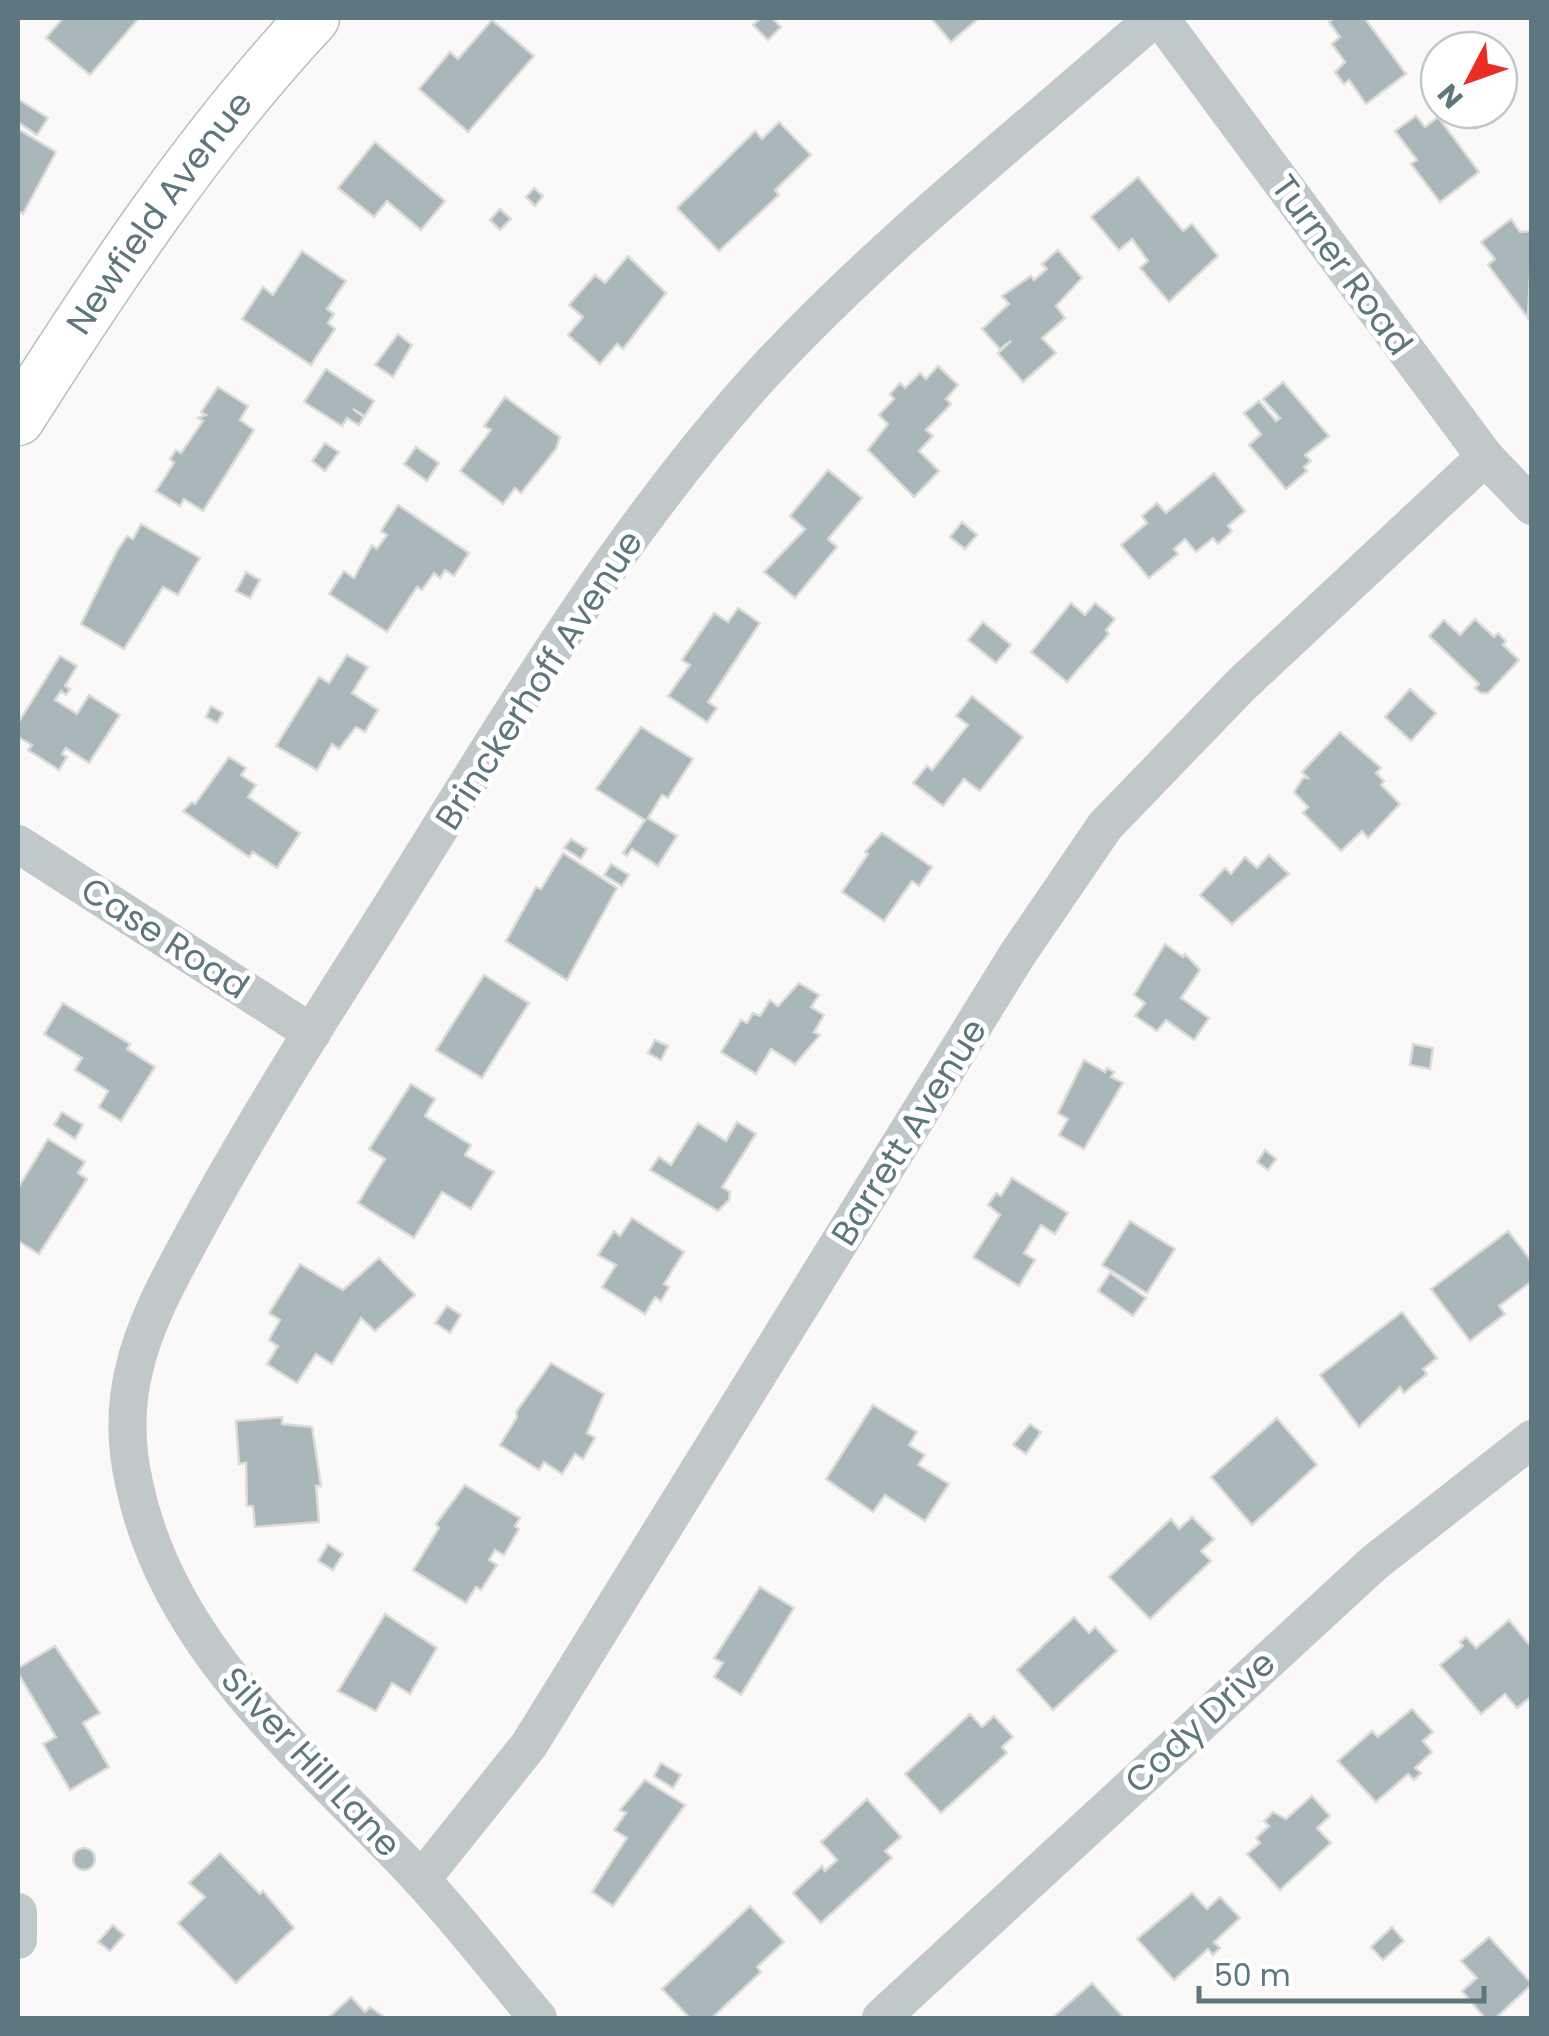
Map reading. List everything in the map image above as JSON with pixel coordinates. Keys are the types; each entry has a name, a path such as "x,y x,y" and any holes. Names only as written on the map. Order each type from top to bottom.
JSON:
{"main road":[{"name":"Newfield Avenue","path":"18,419 114,268 280,54 313,18"}],"street":[{"name":"Turner Road","path":"1157,18 1485,456 1532,506"},
{"name":"Brinckerhoff Avenue","path":"132,1476 127,1424 134,1370 160,1298 228,1170 553,652 695,454 827,307 1157,18"},
{"name":"Barrett Avenue","path":"422,1880 529,1745 1007,972 1105,826 1241,685 1485,456"},
{"name":"Case Road","path":"18,844 312,1032"},
{"name":"Cody Drive","path":"882,2018 1374,1563 1532,1439"},
{"name":"Silver Hill Lane","path":"132,1476 147,1537 168,1586 238,1690 422,1880 538,2018"},
{"path":"18,1912 18,1940"}],"building":[{"path":"63,18 139,18 90,75 46,38"},
{"path":"761,18 772,18 781,27 768,40 753,25"},
{"path":"931,18 979,18 951,42"},
{"path":"1334,18 1370,18 1366,20 1406,74 1366,104 1349,80 1344,84 1335,72 1345,62 1332,44 1340,37 1329,22"},
{"path":"492,20 534,56 468,132 419,89 450,52 458,59"},
{"path":"18,99 48,118 37,135 18,122"},
{"path":"1416,116 1419,130 1448,130 1479,172 1440,202 1411,164 1417,160 1395,131"},
{"path":"779,122 811,155 775,190 779,195 719,251 677,208 755,131 762,139"},
{"path":"18,129 56,152 23,214 18,211"},
{"path":"375,142 445,201 421,230 387,201 374,217 338,188"},
{"path":"1138,177 1183,231 1192,224 1218,256 1169,302 1140,268 1148,261 1132,239 1119,250 1091,217"},
{"path":"534,188 543,196 535,206 526,197"},
{"path":"500,209 511,219 500,230 490,220"},
{"path":"1511,219 1520,232 1532,231 1528,318 1488,265 1495,259 1481,242"},
{"path":"1058,250 1082,278 1056,306 1065,318 1042,338 1056,353 1023,382 998,353 1011,341 1000,349 982,329 1009,304 1002,296 1031,276 1034,280 1047,269 1042,264"},
{"path":"302,251 346,281 327,309 334,314 328,323 335,329 311,365 242,319 263,287 273,295"},
{"path":"628,256 666,293 623,349 617,344 600,364 568,335 583,317 569,305 595,275 605,283"},
{"path":"398,334 412,345 393,377 375,365"},
{"path":"938,366 958,385 946,399 951,404 926,430 933,436 919,451 939,471 914,497 868,450 888,424 879,415 894,399 890,394 900,383 905,388 920,373 926,379"},
{"path":"326,369 374,401 365,416 353,409 364,417 359,425 347,418 342,426 304,402"},
{"path":"1283,382 1329,436 1305,455 1311,461 1304,467 1307,471 1286,489 1249,445 1261,434 1244,413 1259,401 1276,421 1280,418 1263,399"},
{"path":"218,387 248,406 240,420 254,430 203,511 184,499 180,506 156,491 174,463 170,459 176,450 181,453 203,421 198,418 206,415 201,412"},
{"path":"505,397 560,437 556,449 521,493 515,488 503,504 460,471 491,430 484,426"},
{"path":"325,443 339,452 325,471 312,461"},
{"path":"416,447 439,463 427,481 404,464"},
{"path":"828,470 862,498 828,539 837,547 795,598 764,572 805,529 790,516"},
{"path":"1214,473 1245,511 1228,526 1232,531 1218,544 1213,538 1196,552 1185,539 1174,549 1178,554 1149,578 1121,545 1147,523 1142,516 1157,503 1166,513"},
{"path":"398,505 469,553 454,576 445,570 440,578 434,573 422,590 417,587 387,632 329,594 344,571 354,578 372,545 377,549 387,535 381,531"},
{"path":"962,522 977,535 965,549 950,537"},
{"path":"141,524 200,558 178,595 163,587 124,649 81,624 117,551 127,536 133,539"},
{"path":"246,572 260,580 250,598 236,591"},
{"path":"1071,603 1085,615 1095,603 1115,619 1106,630 1109,634 1067,682 1031,652"},
{"path":"738,608 760,623 708,702 717,708 707,722 668,696 690,665 682,660 714,613 728,622"},
{"path":"1475,619 1494,637 1498,633 1506,641 1503,645 1519,660 1488,693 1475,688 1479,684 1429,636 1444,620 1460,635"},
{"path":"983,622 1011,645 996,663 968,640"},
{"path":"347,655 368,667 352,693 378,710 365,732 356,727 339,749 332,744 317,770 276,746 319,677 329,683"},
{"path":"60,656 77,666 65,686 70,689 66,695 61,691 55,700 77,714 89,695 120,715 89,763 66,748 62,754 67,757 59,770 28,750 32,745 18,737 18,723"},
{"path":"1410,689 1436,713 1411,741 1385,717"},
{"path":"972,696 1023,737 980,791 964,779 943,806 913,783 927,766 932,770 968,725 956,716"},
{"path":"211,706 223,713 217,723 206,717"},
{"path":"641,727 693,759 668,798 662,795 648,818 677,836 658,866 632,849 627,856 623,853 645,820 596,789"},
{"path":"1340,732 1381,768 1376,773 1384,781 1381,785 1400,804 1368,838 1362,831 1341,851 1303,813 1308,807 1294,792 1303,778 1308,778 1302,772"},
{"path":"229,757 246,768 241,775 256,785 248,797 300,833 277,868 253,852 249,857 183,811 192,802 195,804"},
{"path":"882,833 932,867 919,886 912,881 884,921 842,892 868,854 865,852"},
{"path":"571,839 587,849 581,859 564,848"},
{"path":"563,853 617,888 567,980 506,941 536,887 541,889"},
{"path":"1269,855 1289,874 1232,924 1200,895 1225,868 1231,874 1245,857 1257,868"},
{"path":"611,864 629,875 622,886 604,875"},
{"path":"1165,944 1183,957 1185,954 1200,970 1181,998 1209,1018 1194,1040 1166,1020 1157,1031 1135,1016 1145,1003 1134,995"},
{"path":"484,975 529,1003 482,1078 436,1050"},
{"path":"799,983 819,995 811,1007 824,1015 814,1032 820,1035 795,1064 771,1049 756,1074 721,1052 741,1020 747,1023 753,1013 760,1016 770,1000 778,1006"},
{"path":"63,1003 130,1044 127,1049 155,1067 121,1121 99,1107 108,1091 75,1070 82,1058 44,1034"},
{"path":"655,1040 668,1046 661,1060 648,1053"},
{"path":"1413,1044 1433,1048 1430,1069 1410,1065"},
{"path":"1084,1060 1105,1072 1107,1068 1114,1072 1111,1077 1123,1083 1084,1149 1059,1135 1068,1119 1058,1113"},
{"path":"411,1084 435,1099 425,1116 471,1145 465,1155 494,1172 471,1209 442,1192 414,1238 358,1203 385,1159 369,1149"},
{"path":"62,1112 83,1125 75,1139 54,1125"},
{"path":"737,1122 756,1134 722,1187 730,1192 729,1200 718,1211 650,1170 659,1157 671,1165 698,1123 726,1141"},
{"path":"48,1139 85,1162 78,1173 87,1179 39,1254 18,1241 18,1188"},
{"path":"1265,1150 1276,1159 1268,1170 1257,1162"},
{"path":"1012,1178 1068,1213 1055,1234 1041,1225 1024,1253 1035,1260 1019,1286 973,1257 1000,1215 988,1205 996,1193 1001,1196"},
{"path":"632,1218 684,1252 664,1284 669,1287 661,1301 655,1297 645,1314 602,1287 616,1265 598,1255 614,1231 620,1236"},
{"path":"1130,1221 1175,1249 1147,1293 1102,1265"},
{"path":"1508,1231 1532,1262 1532,1281 1499,1306 1505,1314 1470,1341 1431,1289"},
{"path":"379,1258 415,1295 375,1331 361,1318 332,1364 316,1354 297,1383 267,1364 278,1346 269,1340 280,1320 269,1313 300,1264 343,1290"},
{"path":"1110,1273 1146,1298 1133,1316 1098,1291"},
{"path":"447,1306 461,1315 450,1333 435,1323"},
{"path":"1402,1312 1437,1358 1423,1369 1427,1374 1404,1393 1400,1387 1359,1427 1320,1375"},
{"path":"551,1363 604,1394 587,1433 595,1438 583,1459 575,1454 562,1474 544,1462 539,1470 500,1445 517,1417 516,1412"},
{"path":"873,1405 917,1432 909,1445 925,1455 918,1465 949,1484 925,1521 885,1495 873,1512 826,1479"},
{"path":"282,1417 282,1424 312,1427 321,1486 316,1486 319,1522 255,1527 253,1506 247,1506 246,1463 239,1464 236,1421"},
{"path":"1277,1418 1317,1465 1252,1525 1211,1477"},
{"path":"1030,1424 1041,1432 1026,1454 1013,1445"},
{"path":"465,1485 520,1518 515,1526 519,1529 504,1555 495,1550 489,1560 497,1565 481,1590 476,1587 466,1603 413,1570 439,1528 436,1524"},
{"path":"1192,1517 1214,1539 1201,1551 1211,1561 1150,1619 1109,1577 1171,1519 1179,1529"},
{"path":"328,1544 343,1554 333,1570 318,1561"},
{"path":"760,1587 794,1608 741,1695 714,1677 723,1663 714,1658"},
{"path":"385,1614 437,1648 410,1694 392,1683 376,1711 338,1691"},
{"path":"1074,1617 1089,1633 1095,1627 1117,1651 1053,1710 1017,1670"},
{"path":"1509,1620 1532,1648 1532,1696 1517,1708 1505,1694 1481,1714 1440,1665 1463,1646 1460,1642 1466,1637 1476,1648"},
{"path":"55,1646 100,1713 83,1723 109,1767 70,1790 43,1744 56,1737 18,1673 18,1668"},
{"path":"1412,1709 1433,1732 1423,1741 1432,1752 1415,1768 1421,1773 1414,1780 1408,1774 1376,1802 1338,1761 1372,1731 1378,1737"},
{"path":"970,1714 982,1727 994,1716 1013,1737 1002,1747 1007,1753 941,1813 905,1774"},
{"path":"661,1763 681,1775 673,1788 654,1776"},
{"path":"645,1780 685,1805 613,1906 592,1892 627,1838 614,1830 626,1813 620,1810"},
{"path":"1312,1796 1330,1816 1317,1828 1331,1843 1280,1890 1247,1854 1260,1843 1256,1838 1269,1826 1264,1821 1273,1812 1286,1819"},
{"path":"867,1799 901,1837 885,1851 892,1858 821,1923 793,1893 822,1866 825,1871 837,1860 821,1842"},
{"path":"84,1848 92,1851 92,1867 84,1870 76,1867 73,1859 76,1851"},
{"path":"220,1853 260,1894 263,1891 294,1928 236,1983 178,1923 205,1897 189,1883"},
{"path":"1192,1893 1207,1909 1220,1897 1240,1918 1214,1942 1220,1948 1213,1955 1208,1949 1174,1980 1137,1939"},
{"path":"750,1906 784,1942 757,1967 761,1972 712,2018 690,2018 662,1989"},
{"path":"113,1925 124,1935 110,1951 98,1942"},
{"path":"1392,1927 1404,1941 1383,1960 1371,1947"},
{"path":"1489,1937 1532,1984 1496,2018 1485,2018 1462,1991 1477,1978 1461,1961"},
{"path":"1092,1983 1124,2018 1052,2018"},
{"path":"351,1997 365,2012 370,2007 386,2018 328,2018"}]}
